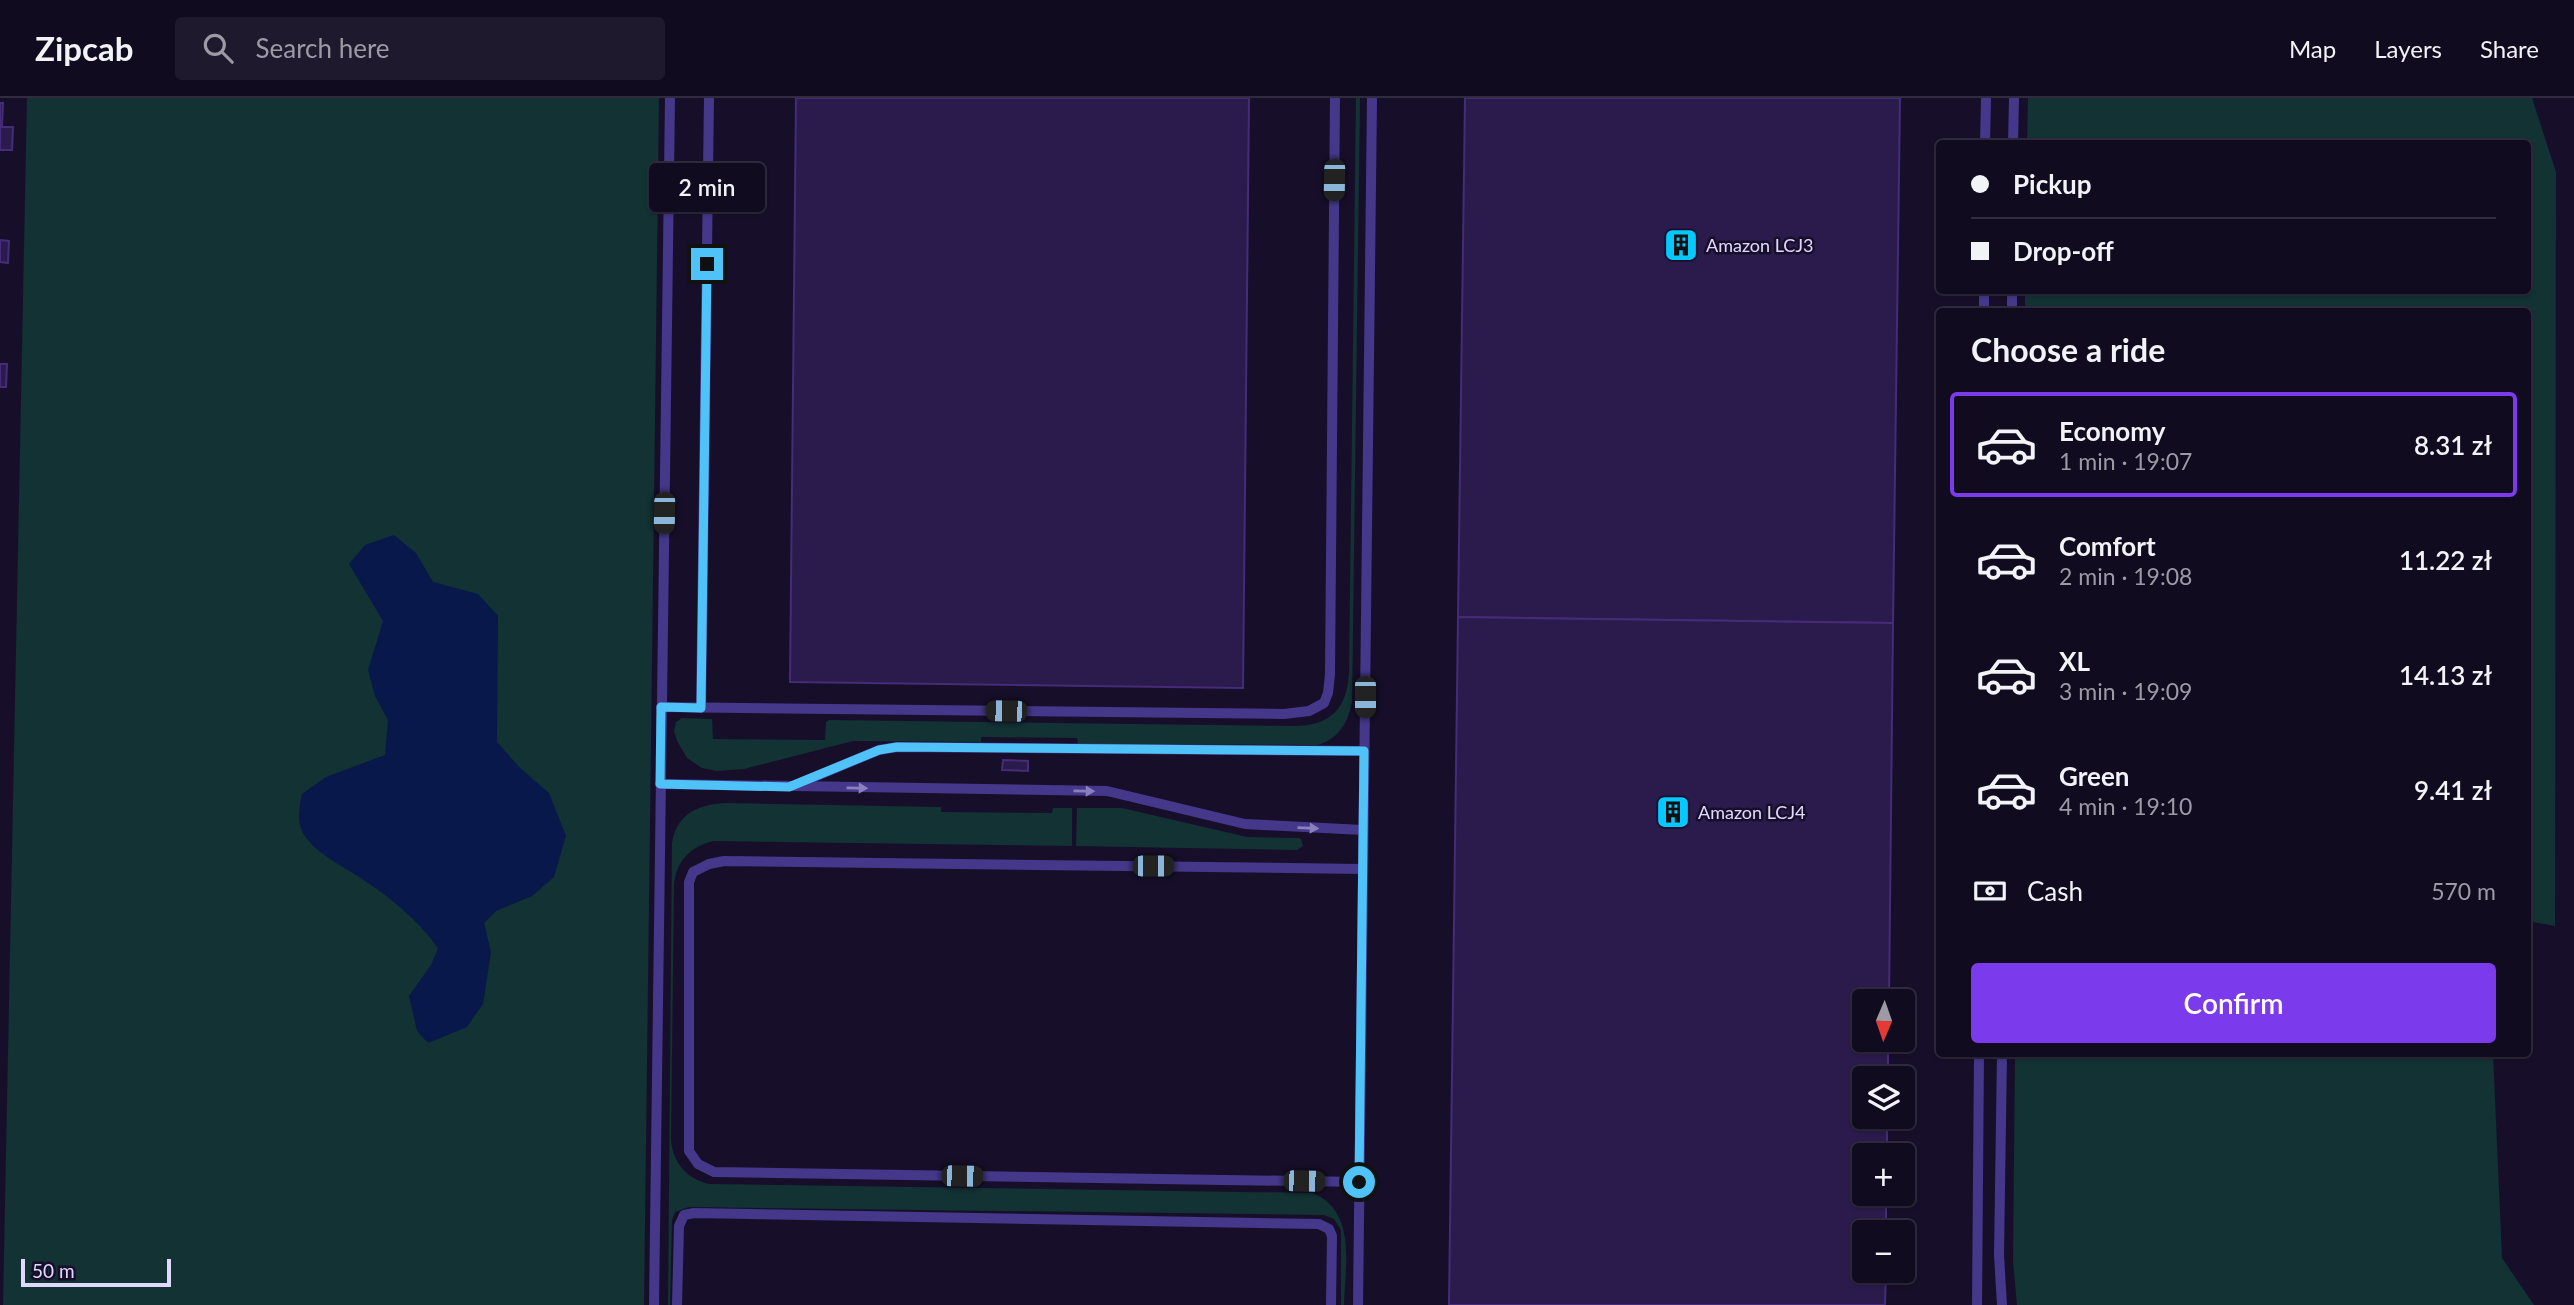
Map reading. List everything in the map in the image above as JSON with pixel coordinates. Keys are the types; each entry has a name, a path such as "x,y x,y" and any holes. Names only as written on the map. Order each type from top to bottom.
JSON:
{"lane":[{"path":"654,1305 670,98"},
{"path":"701,708 709,98"},
{"path":"661,707 1284,714 1310,711 1324,703 1330,674 1335,98"},
{"path":"1360,1303 1359,1182 1372,98"},
{"path":"1985,140 1986,98"},
{"path":"2014,98 2014,140"},
{"path":"789,787 879,750 897,747 1364,751"},
{"path":"660,784 1107,791 1260,826 1363,830"},
{"path":"1359,1182 714,1172 698,1164 689,1151 689,882 693,872 709,864 724,861 1363,869"},
{"path":"1977,1305 1979,1057"},
{"path":"2002,1057 1999,1255 2003,1305"},
{"path":"677,1305 679,1226 684,1215 694,1213 1319,1224 1329,1229 1332,1236 1331,1305"}],"green space":[{"path":"27,98 659,98 644,1305 3,1305"},
{"path":"1356,98 1360,98 1352,703 1345,724 1337,734 1318,745 1078,744 1077,738 981,737 981,742 853,741 744,769 717,771 702,768 687,758 674,731 676,722 682,718 712,719 713,739 825,740 826,722 829,720 1297,726 1319,722 1335,712 1345,697 1349,674"},
{"path":"2028,98 2532,98 2556,172 2555,926 2531,922 2531,308 2025,308 2025,294 2531,294 2531,140 2027,140"},
{"path":"727,803 941,807 941,812 1052,813 1053,808 1072,808 1072,846 714,841 698,847 686,856 675,876 674,885 671,1140 678,1163 688,1174 709,1184 1313,1193 1337,1213 1342,1226 1346,1257 1344,1305 1341,1305 1341,1230 1334,1219 1324,1215 689,1207 675,1212 672,1220 668,1305 672,843 684,817 707,805"},
{"path":"1077,808 1122,808 1247,837 1299,838 1303,846 1297,850 1076,846"},
{"path":"2015,1057 2493,1057 2502,1258 2534,1305 2017,1305 2013,1261"}],"shaded area":[{"path":"394,535 416,553 433,582 478,594 498,616 497,742 520,768 549,793 566,836 554,877 532,896 496,911 484,923 491,952 483,1004 467,1027 428,1043 417,1031 409,996 431,965 438,948 422,928 394,902 310,843 299,821 302,794 326,777 385,755 388,720 375,696 368,670 383,621 349,564 365,545"}],"building":[{"path":"796,98 1249,98 1243,688 790,682"},
{"name":"Amazon LCJ3","path":"1465,98 1900,98 1893,623 1458,617"},
{"path":"0,103 3,103 2,127 13,127 12,150 0,150"},
{"path":"0,240 9,241 8,263 0,262"},
{"path":"0,364 7,364 6,387 0,387"},
{"name":"Amazon LCJ4","path":"1458,617 1893,623 1889,989 1852,989 1852,1052 1888,1052 1888,1066 1852,1066 1852,1129 1887,1129 1887,1143 1852,1143 1852,1206 1886,1206 1886,1220 1852,1220 1852,1283 1886,1283 1885,1305 1449,1305"},
{"path":"1003,760 1028,761 1028,771 1002,770"}],"place":[{"name":"Amazon LCJ3","path":"1681,245"},
{"name":"Amazon LCJ4","path":"1673,812"}],"route":[{"path":"707,264 701,708 661,707 660,784 789,787 879,750 897,747 1364,751 1359,1182"}]}
